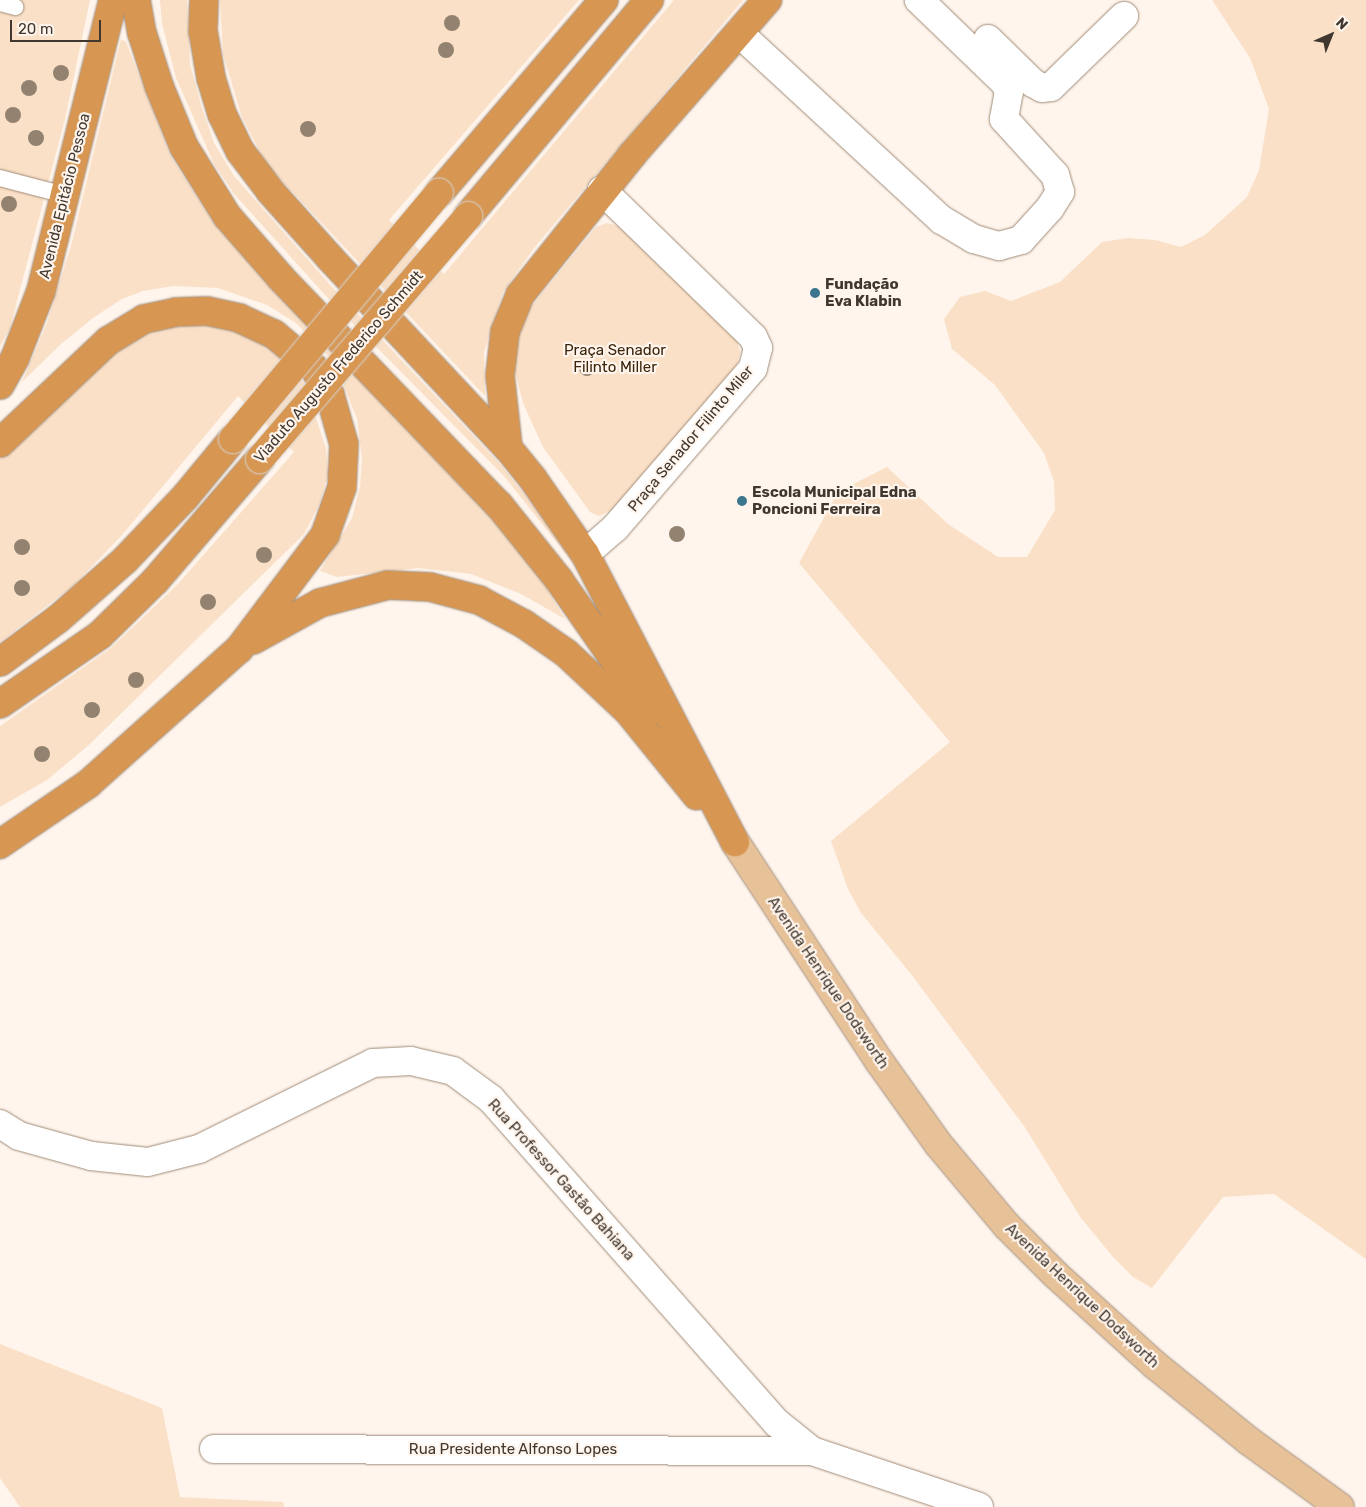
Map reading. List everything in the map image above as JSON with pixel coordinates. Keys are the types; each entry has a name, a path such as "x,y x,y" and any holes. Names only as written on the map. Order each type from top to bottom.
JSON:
{"highway":[{"name":"Avenida Epitácio Pessoa","path":"0,385 15,358 41,291 113,0"},
{"path":"136,0 142,33 159,86 184,147 227,216 281,278 499,505 559,580 713,801"},
{"path":"204,0 203,31 211,78 222,114 240,151 271,192 330,258 508,448 585,554 735,842"},
{"path":"0,662 58,619 125,560 185,497 439,193 604,0"},
{"name":"Viaduto Augusto Frederico Schmidt","path":"0,704 100,634 155,581 468,216 649,0"},
{"path":"508,448 500,375 505,332 520,295 602,190 766,0"},
{"path":"0,443 108,341 144,319 176,312 207,311 239,318 274,334 314,368 330,395 344,444 342,487 325,534 239,649 88,784 0,844"},
{"path":"239,649 320,603 388,585 430,587 478,600 524,624 566,653 608,692 628,711 735,842"}],"main road":[{"name":"Avenida Henrique Dodsworth","path":"735,842 879,1061 939,1145 1006,1226 1056,1275 1155,1365 1249,1441 1340,1507"}],"street":[{"path":"739,33 942,220 974,239 999,246 1021,240 1050,208 1060,192 1055,175 1004,119 1009,92 1005,83 919,0"},
{"path":"948,0 1042,88 1051,87 1124,16"},
{"name":"Praça Senador Filinto Miler","path":"585,554 615,528 753,368 758,348 753,337 602,190"},
{"name":"Rua Professor Gastão Bahiana","path":"0,1124 19,1136 91,1156 148,1162 199,1149 373,1063 411,1061 452,1071 491,1099 777,1423 812,1452 979,1507"},
{"name":"Rua Presidente Alfonso Lopes","path":"214,1449 812,1452"}],"lane":[{"path":"0,178 65,195"}],"green space":[{"path":"0,0 90,0 65,119 10,328 0,346"},
{"path":"160,0 187,0 190,64 214,143 234,176 332,287 501,465 541,515 570,559 503,475 325,295 235,195 214,164 176,78 162,24"},
{"path":"220,0 579,0 389,220 444,274 674,0 743,0 534,248 503,292 484,352 485,396 266,164 242,117 223,54"},
{"path":"1212,0 1366,0 1366,1259 1274,1194 1223,1197 1152,1288 1133,1277 1113,1257 1081,1218 1024,1126 911,974 861,913 848,889 831,841 950,742 799,563 838,492 887,467 948,524 998,557 1027,557 1055,510 1054,482 1044,453 995,385 952,349 944,319 960,297 985,291 1011,301 1060,282 1102,242 1128,238 1155,240 1181,247 1205,235 1247,197 1259,170 1269,109 1250,58"},
{"path":"121,39 126,42 170,155 212,221 498,525 537,573 565,619 521,594 471,574 418,568 337,577 320,571 352,518 360,487 362,458 357,419 335,363 296,323 267,305 218,288 173,286 143,291 122,299 93,318 61,344 22,382 47,323 71,246"},
{"name":"Praça Senador Filinto Miller","path":"607,223 622,227 737,340 740,353 736,370 614,509 599,516 590,512 543,447 523,403 511,356 518,323 596,227"},
{"path":"197,320 243,331 274,347 304,383 326,448 328,475 319,505 304,534 90,744 47,780 0,807 0,726 111,648 177,585 294,452 238,396 123,534 74,585 0,642 0,459 112,347 159,324"},
{"path":"0,1344 162,1408 180,1497 283,1502 284,1507 20,1507 0,1478"}],"place":[{"name":"Fundação Eva Klabin","path":"815,293"},
{"name":"Escola Municipal Edna Poncioni Ferreira","path":"742,501"}]}
